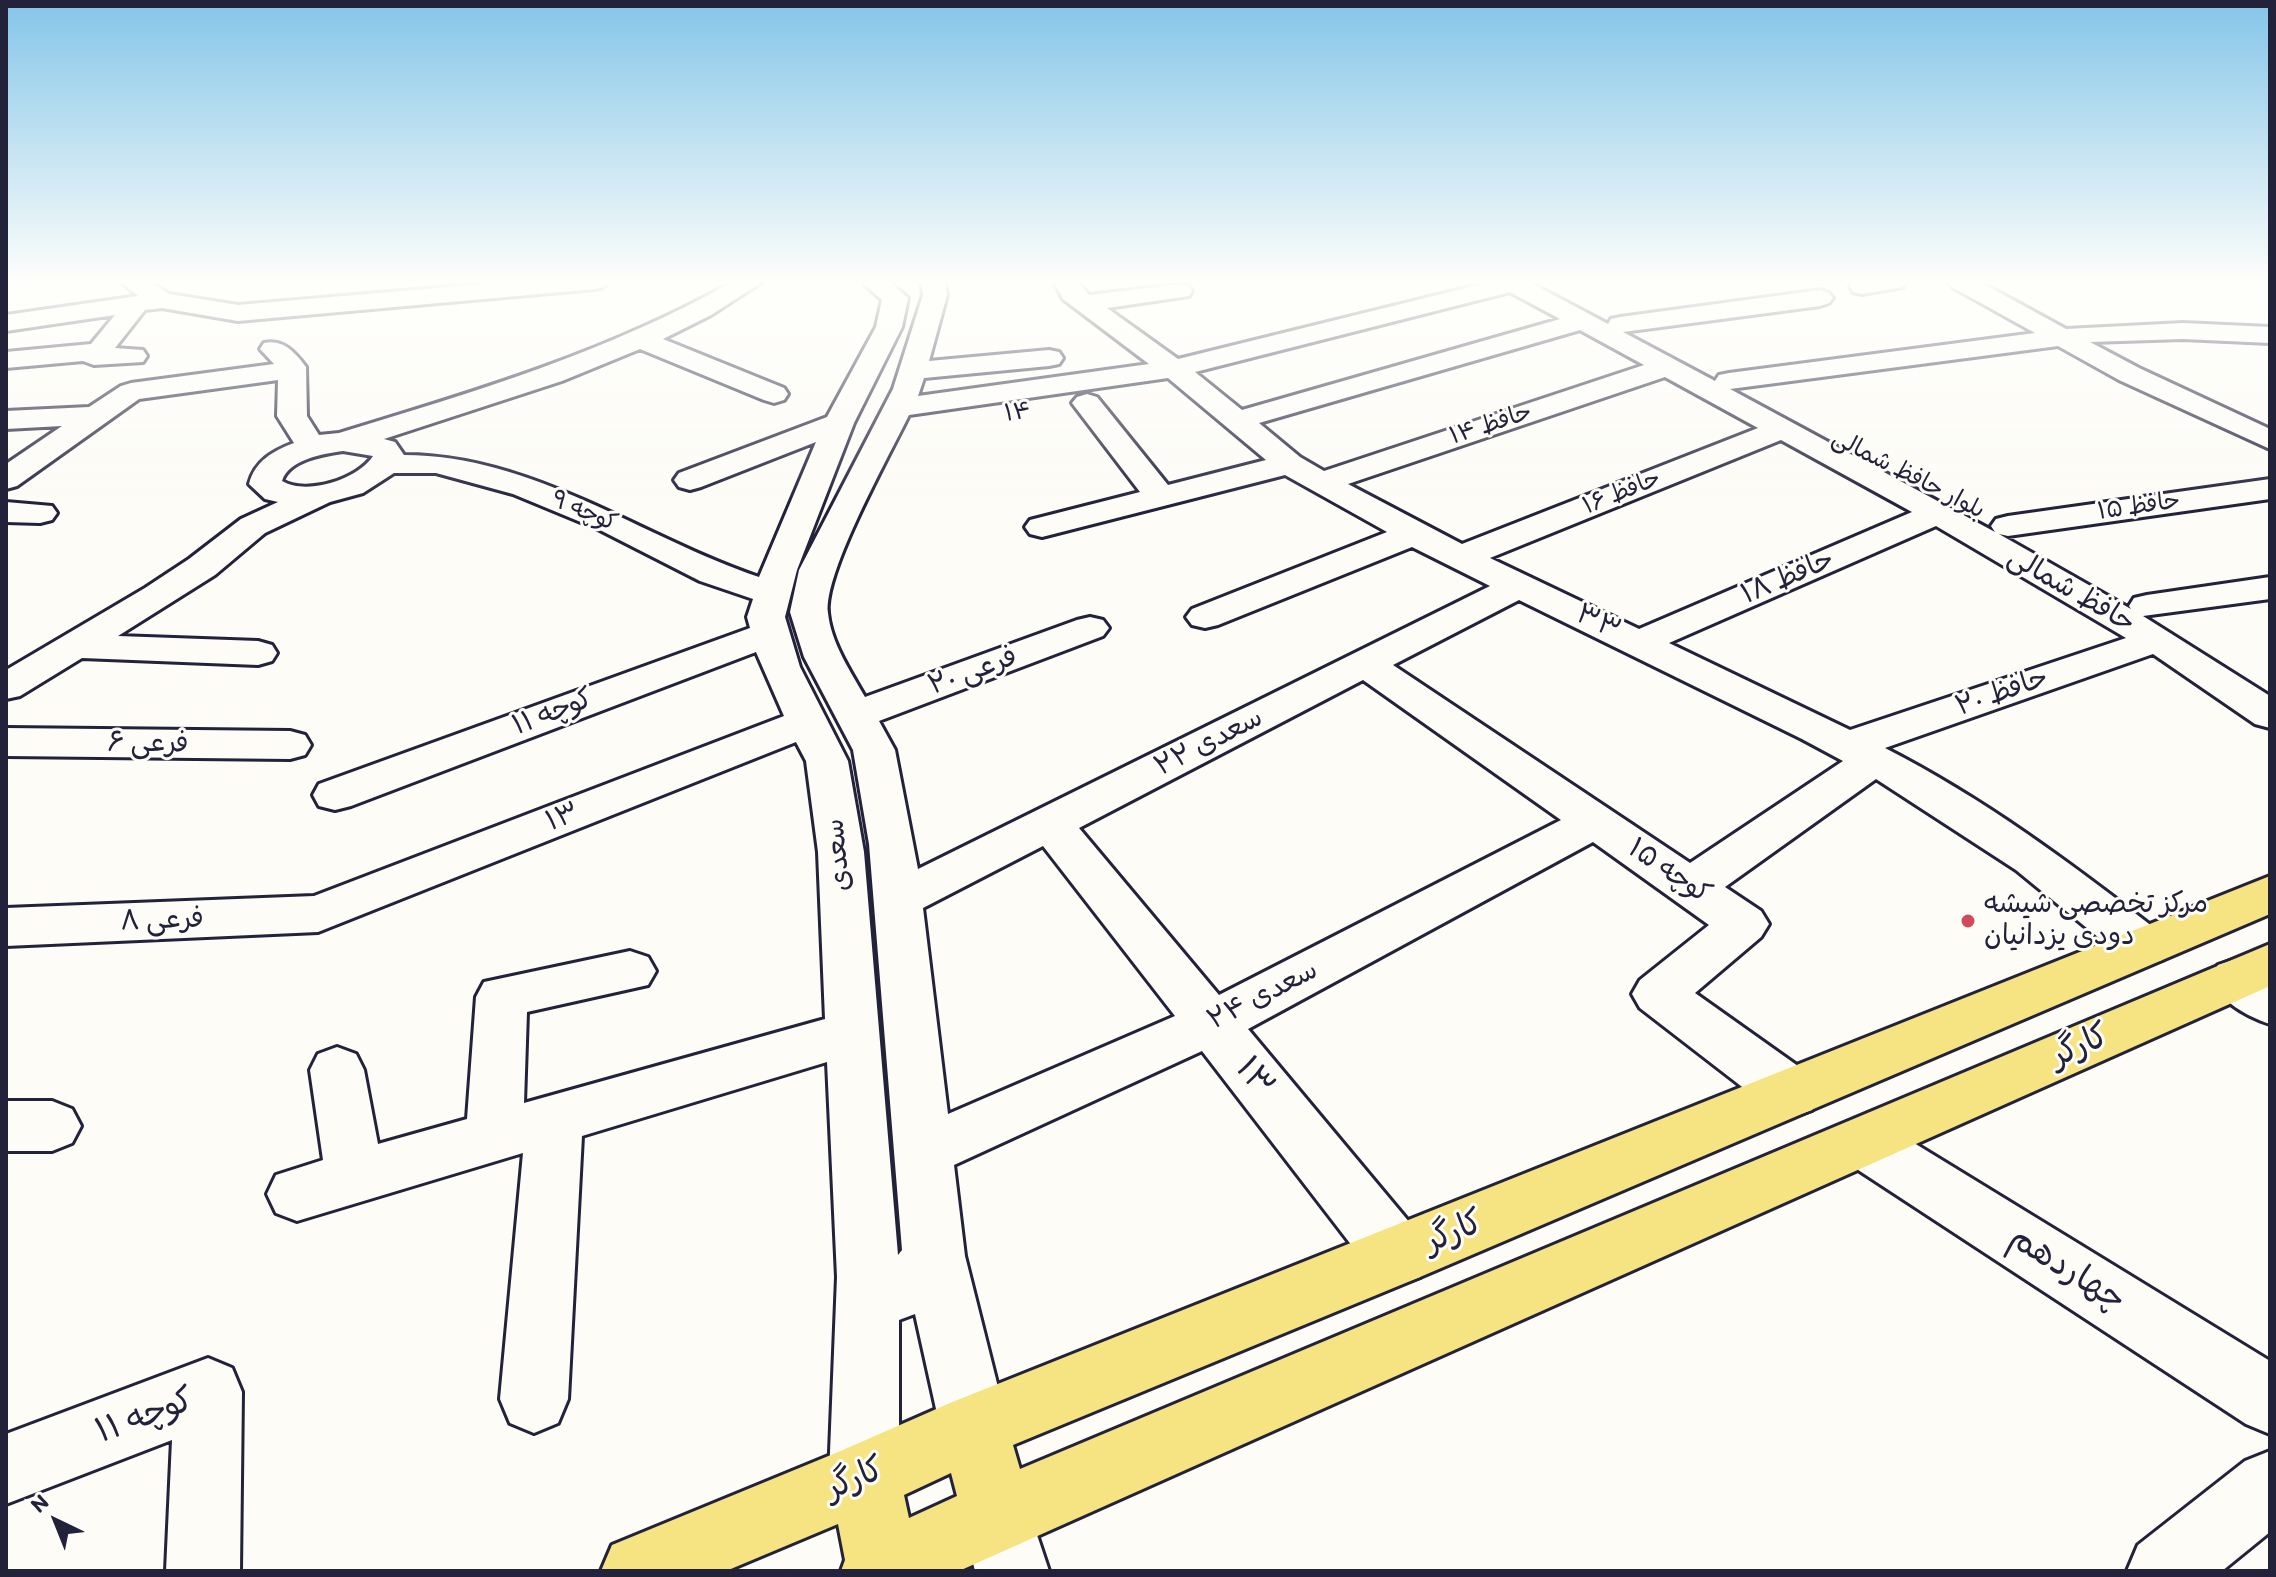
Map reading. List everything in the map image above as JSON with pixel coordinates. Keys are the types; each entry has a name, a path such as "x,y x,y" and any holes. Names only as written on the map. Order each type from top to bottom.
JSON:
{"main road":[{"name":"کارگر","path":"638,1571 864,1477 974,1427 1398,1256 2270,894"},
{"name":"کارگر","path":"882,1570 1004,1543 1863,1142 2259,982"},
{"path":"974,1427 1004,1543"},
{"path":"864,1477 882,1570"}],"street":[{"path":"95,356 133,356"},
{"path":"278,356 292,370 292,416 308,441 333,444"},
{"path":"253,526 270,480 292,455 462,405 599,356"},
{"path":"680,356 774,394"},
{"name":"سعدی","path":"864,1477 868,1277 841,852 827,761 780,667 772,613 779,570 839,423 874,356"},
{"name":"سعدی","path":"903,356 899,404 817,570 809,612 823,657 874,750 892,844 934,1256 974,1427"},
{"path":"899,404 1083,356"},
{"path":"1098,356 1171,368"},
{"name":"۳۳","path":"1155,356 1304,474 1414,534 1911,779 2033,858 2144,947"},
{"path":"899,404 1171,368 1223,356"},
{"path":"1238,420 1462,356"},
{"path":"1643,356 1783,429"},
{"name":"بلوار حافظ شمالی","path":"1680,356 2008,526 2152,623 2270,680"},
{"path":"1729,381 1924,356"},
{"path":"2096,356 2266,436"},
{"name":"۱۴","path":"899,404 1087,403 1171,368"},
{"name":"حافظ ۱۴","path":"1042,527 1161,497 1304,474 1664,368"},
{"path":"11,471 131,392 292,370"},
{"path":"1087,403 1161,497"},
{"path":"6,687 202,567 253,526 321,494 361,482 385,457 462,405"},
{"path":"6,420 97,416"},
{"path":"270,480 267,451 292,416"},
{"path":"690,480 839,423"},
{"name":"حافظ شمالی","path":"1783,429 2152,623 2270,715"},
{"name":"حافظ ۱۶","path":"1461,557 1783,429"},
{"name":"کوچه ۹","path":"333,444 360,442 385,457 437,464 524,487 612,523 713,573 772,613"},
{"path":"270,480 300,496 321,494"},
{"name":"حافظ ۱۵","path":"2008,526 2270,489"},
{"path":"6,512 40,513"},
{"name":"حافظ ۱۸","path":"1638,643 1938,513"},
{"path":"1205,617 1414,534"},
{"name":"سعدی ۲۲","path":"898,900 1520,585"},
{"name":"حافظ ۲۰","path":"1692,886 1860,753 2152,623 2270,588"},
{"name":"کوچه ۱۱","path":"335,795 772,613"},
{"name":"فرعی ۲۰","path":"855,715 1090,628"},
{"path":"75,646 258,653"},
{"name":"کوچه ۱۵","path":"1366,664 1744,924 1658,994 1792,1093"},
{"name":"۱۳","path":"318,914 808,722"},
{"name":"فرعی ۶","path":"6,742 290,745"},
{"name":"سعدی ۲۴","path":"923,1152 1210,1024 1594,822"},
{"name":"۱۳","path":"1051,824 1398,1256"},
{"name":"فرعی ۸","path":"6,927 318,914"},
{"path":"494,1137 502,997 630,971"},
{"path":"297,1194 851,1033"},
{"path":"337,1070 355,1177"},
{"path":"534,1399 554,1119"},
{"name":"چهاردهم","path":"1863,1142 2270,1400"},
{"path":"868,1277 886,1293 906,1290 922,1277 934,1256"},
{"name":"کوچه ۱۱","path":"6,1469 208,1392 203,1571"},
{"path":"2164,1571 2270,1486"}],"place":[{"name":"مرکز تخصصی شیشه دودی یزدانیان","path":"1968,921"}]}
